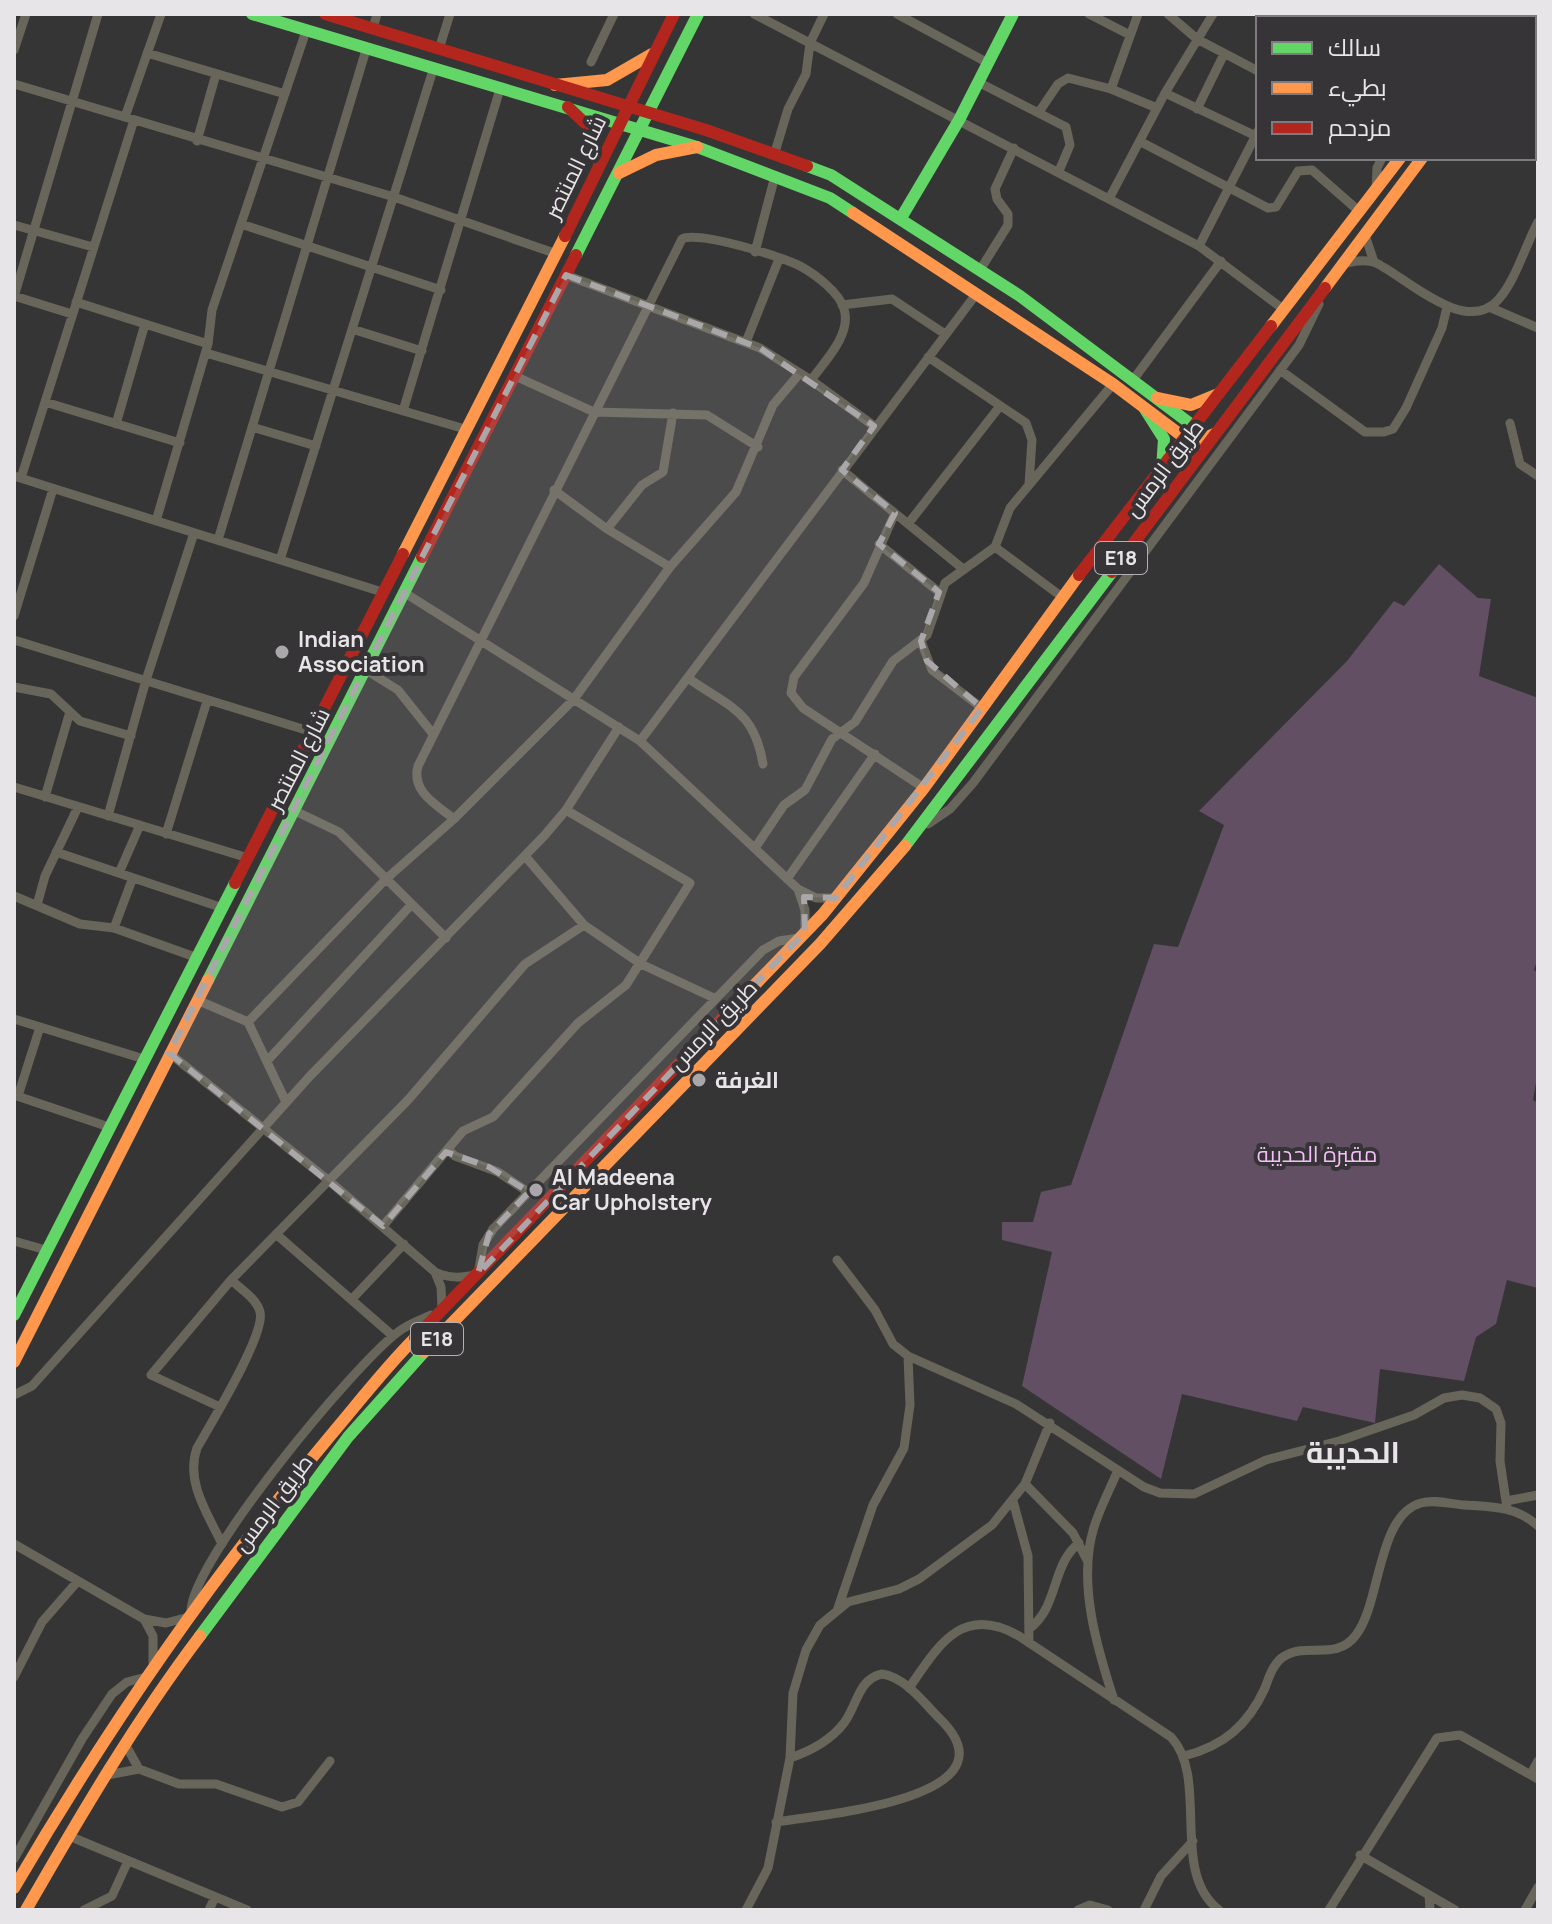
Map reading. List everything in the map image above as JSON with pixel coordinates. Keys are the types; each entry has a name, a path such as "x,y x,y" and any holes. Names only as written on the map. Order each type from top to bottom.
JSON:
{"main road":[{"path":"252,14 697,147 830,198 1113,384 1186,439 1208,440"},
{"path":"325,14 775,152 843,181 1033,305 1196,426 1208,440"},
{"name":"شارع المنتصر","path":"14,1315 674,14"},
{"name":"شارع المنتصر","path":"14,1362 698,14"},
{"path":"901,218 959,120 1013,14"},
{"path":"555,85 594,86 623,75 656,52"},
{"path":"568,107 587,125 599,165"},
{"path":"619,173 654,154 697,147"},
{"name":"طريق الرمس","path":"14,1888 87,1763 189,1616 263,1517 353,1405 836,898 924,788 1062,597 1398,160"},
{"name":"طريق الرمس","path":"26,1910 104,1776 176,1666 348,1437 426,1350 820,944 922,827 1208,440 1420,160"},
{"path":"977,293 987,294 1018,316 1026,315 1033,305"},
{"path":"1157,398 1191,405 1222,391"},
{"path":"1145,409 1164,439 1162,469"}],"street":[{"path":"72,314 14,296 98,14"},
{"path":"161,14 45,402 17,477 382,592"},
{"path":"373,28 377,14"},
{"path":"439,49 450,14"},
{"path":"591,62 612,14"},
{"path":"754,14 1199,246 1283,309"},
{"path":"775,152 788,109 806,74 810,43 824,14"},
{"path":"897,14 988,63"},
{"path":"1089,14 1130,35"},
{"path":"1111,89 1138,14"},
{"path":"1168,14 1197,39 1256,70"},
{"path":"1110,197 1165,93 1213,14"},
{"path":"14,15 26,16 14,50"},
{"path":"156,521 207,349 212,310 306,31"},
{"path":"218,540 366,50"},
{"path":"147,53 285,94"},
{"path":"1197,109 1224,54"},
{"path":"280,560 433,70"},
{"path":"197,141 216,74"},
{"path":"1039,112 1058,84 1068,78 1111,89 1157,108"},
{"path":"978,82 1066,127 1070,145 1059,171"},
{"path":"14,84 197,141 394,197 554,253"},
{"path":"403,411 500,89"},
{"path":"1165,93 1256,133"},
{"path":"1199,246 1256,135"},
{"path":"1141,142 1273,209 1298,171 1312,170 1360,212"},
{"path":"980,270 1008,225 1008,214 997,199 995,189 1014,148"},
{"path":"1376,190 1375,176 1381,160"},
{"path":"755,252 775,176"},
{"path":"1489,307 1505,290 1538,222"},
{"path":"241,224 441,290"},
{"path":"14,225 93,247"},
{"path":"1365,234 1374,262"},
{"path":"454,819 416,784 418,766 479,637 676,246 688,235 779,259 812,274 842,305 846,319 843,332 811,380"},
{"path":"746,342 779,259"},
{"path":"1133,380 1221,261"},
{"path":"1343,264 1374,262 1447,307 1464,311 1489,307 1538,328"},
{"path":"566,275 746,342 811,380 874,426"},
{"path":"922,827 950,809 973,783 1280,370 1311,325 1323,290"},
{"path":"640,741 977,293"},
{"path":"842,305 892,299 945,334"},
{"path":"76,302 145,324 269,371 465,429"},
{"path":"1280,370 1365,432 1393,429 1406,408 1442,328 1447,307"},
{"path":"116,424 145,324"},
{"path":"352,329 422,351"},
{"path":"928,357 1026,423 1030,430 1029,484"},
{"path":"248,1022 386,879 454,819 574,699 696,534 725,509 758,447 773,405 800,373"},
{"path":"515,376 594,412 707,415 758,447"},
{"path":"755,848 784,805 805,790 832,739 855,722 893,661 903,650 921,641 930,627 939,592 962,568 995,547 1010,508 1113,384"},
{"path":"45,402 180,443"},
{"path":"908,524 1000,406"},
{"path":"607,529 642,485 663,472 673,413"},
{"path":"1510,423 1520,464 1538,476"},
{"path":"252,427 316,446"},
{"path":"842,470 962,568"},
{"path":"14,616 53,489"},
{"path":"554,490 607,529 670,567"},
{"path":"895,513 864,583 849,607 809,656 792,684 791,693 803,708 924,788"},
{"path":"108,816 146,680 194,533"},
{"path":"879,544 939,592"},
{"path":"995,547 1062,597"},
{"path":"405,593 640,741 798,889 816,898 836,898"},
{"path":"14,640 309,731"},
{"path":"921,641 932,670 982,708"},
{"path":"366,670 398,690 433,734"},
{"path":"688,678 750,722 759,740 763,764"},
{"path":"14,698 15,687 51,694 69,715 80,721 131,736"},
{"path":"166,834 207,701"},
{"path":"45,797 69,715"},
{"path":"14,1395 32,1386 286,1102 525,856 566,810 619,727"},
{"path":"787,879 875,754"},
{"path":"14,787 245,857"},
{"path":"37,905 56,852 78,807"},
{"path":"383,1226 463,1131 493,1117 578,1023 626,985 690,883 566,810"},
{"path":"295,811 339,832 446,938"},
{"path":"119,873 140,825"},
{"path":"56,852 220,907"},
{"path":"525,856 584,925 641,964 714,998"},
{"path":"114,928 132,880"},
{"path":"169,1053 328,1180 435,1272 450,1278 478,1274 481,1251 489,1234 528,1192 714,998 769,946 803,935 805,910 798,889"},
{"path":"14,896 80,924 114,928 195,957"},
{"path":"267,1061 412,904"},
{"path":"220,1407 151,1375 231,1280 408,1100 525,964 584,925"},
{"path":"197,1000 248,1022 286,1102"},
{"path":"14,1019 144,1059"},
{"path":"40,1027 16,1096 109,1127"},
{"path":"448,1150 455,1156 498,1172 528,1192"},
{"path":"276,1234 393,1336"},
{"path":"14,1241 46,1250"},
{"path":"352,1299 404,1244"},
{"path":"837,1260 875,1310 893,1344 908,1356 1016,1404 1050,1423 1118,1470 1160,1493 1194,1494 1266,1460 1339,1441 1414,1415 1444,1398 1462,1395 1480,1398 1496,1409 1501,1423 1500,1461 1506,1505 1538,1526"},
{"path":"14,1544 144,1619 166,1623 189,1616 195,1586 290,1450 393,1336 442,1310 441,1287 435,1272"},
{"path":"222,1544 194,1484 193,1463 246,1360 262,1319 256,1302 231,1280"},
{"path":"838,1608 873,1505 904,1448 910,1416 908,1356"},
{"path":"746,1910 768,1868 790,1758 795,1685 806,1650 820,1625 838,1608 919,1579 992,1525 1025,1484 1050,1423"},
{"path":"1114,1700 1094,1629 1090,1565 1093,1528 1118,1470"},
{"path":"1025,1484 1079,1543 1090,1565"},
{"path":"1184,1756 1214,1747 1237,1730 1256,1706 1275,1665 1285,1656 1297,1652 1327,1652 1353,1639 1363,1622 1395,1524 1410,1508 1431,1501 1506,1505 1538,1495"},
{"path":"1013,1501 1028,1556 1029,1643"},
{"path":"1029,1629 1044,1613 1066,1556 1079,1543"},
{"path":"14,1677 42,1622 77,1582"},
{"path":"14,1859 82,1739 112,1694 127,1682 149,1674 153,1636 144,1619"},
{"path":"909,1688 937,1646 961,1628 991,1625 1006,1629 1029,1643 1171,1737 1184,1756 1202,1890 1219,1910"},
{"path":"776,1822 898,1801 933,1787 954,1771 960,1750 957,1739 909,1688 890,1675 868,1679 834,1734 806,1753 790,1758"},
{"path":"1329,1910 1360,1855 1437,1738 1460,1735 1534,1776 1538,1761"},
{"path":"125,1743 139,1769"},
{"path":"104,1776 139,1769 179,1784 216,1784 282,1807 298,1802 330,1761"},
{"path":"69,1836 247,1910"},
{"path":"1144,1910 1161,1876 1193,1841"},
{"path":"1360,1855 1455,1910"},
{"path":"84,1910 112,1896 128,1861"},
{"path":"1525,1910 1538,1887"},
{"path":"1429,1895 1430,1910"},
{"path":"209,1910 215,1897"},
{"path":"1078,1910 1090,1905 1108,1910"}],"highlighted area":[{"path":"566,275 760,348 874,426 842,470 895,513 879,544 939,592 921,641 927,661 982,708 836,898 804,897 805,932 478,1274 489,1234 529,1192 489,1167 446,1152 383,1226 169,1053"}],"green space":[{"name":"مقبرة الحديبة","path":"1439,564 1478,598 1491,599 1479,676 1538,698 1538,957 1534,970 1538,973 1538,1071 1533,1100 1538,1103 1538,1288 1507,1280 1496,1324 1476,1337 1464,1381 1380,1369 1375,1423 1303,1407 1297,1421 1182,1394 1161,1479 1022,1386 1052,1252 1002,1240 1002,1222 1033,1222 1041,1192 1071,1185 1154,944 1178,947 1224,825 1199,811 1347,661 1394,601 1404,606"}],"traffic: fast":[{"path":"252,14 697,147 830,198 853,213"},
{"path":"576,255 698,14"},
{"path":"901,218 959,120 1013,14"},
{"path":"807,166 831,175 1020,296 1200,431"},
{"path":"1145,409 1164,439 1162,469"},
{"path":"208,980 422,557"},
{"path":"905,846 1112,572"},
{"path":"14,1315 235,883"},
{"path":"200,1636 348,1437 424,1352"}],"traffic: slow":[{"path":"555,85 607,80 652,54"},
{"path":"619,173 656,155 697,147"},
{"path":"1271,326 1398,160"},
{"path":"1325,288 1421,160"},
{"path":"853,213 1113,384 1186,439 1199,440 1214,434"},
{"path":"403,554 565,236"},
{"path":"1157,398 1191,405 1218,394"},
{"path":"745,995 823,914 924,788 1079,575"},
{"path":"424,1352 820,944 905,846"},
{"path":"14,1362 208,980"},
{"path":"14,1888 86,1769 203,1598 287,1489 415,1338"},
{"path":"26,1910 131,1736 200,1636"}],"traffic: jam":[{"path":"325,14 706,130 807,166"},
{"path":"565,236 674,14"},
{"path":"568,107 587,125 599,164"},
{"path":"422,557 576,255"},
{"path":"1112,572 1325,288"},
{"path":"1079,575 1271,326"},
{"path":"235,883 403,554"},
{"path":"415,1338 745,995"}],"place":[{"name":"Indian Association","path":"282,652"},
{"name":"الغرفة","path":"699,1080"},
{"name":"Al Madeena Car Upholstery","path":"536,1190"}],"district":[{"name":"الحديبة","path":"1353,1453"}]}
